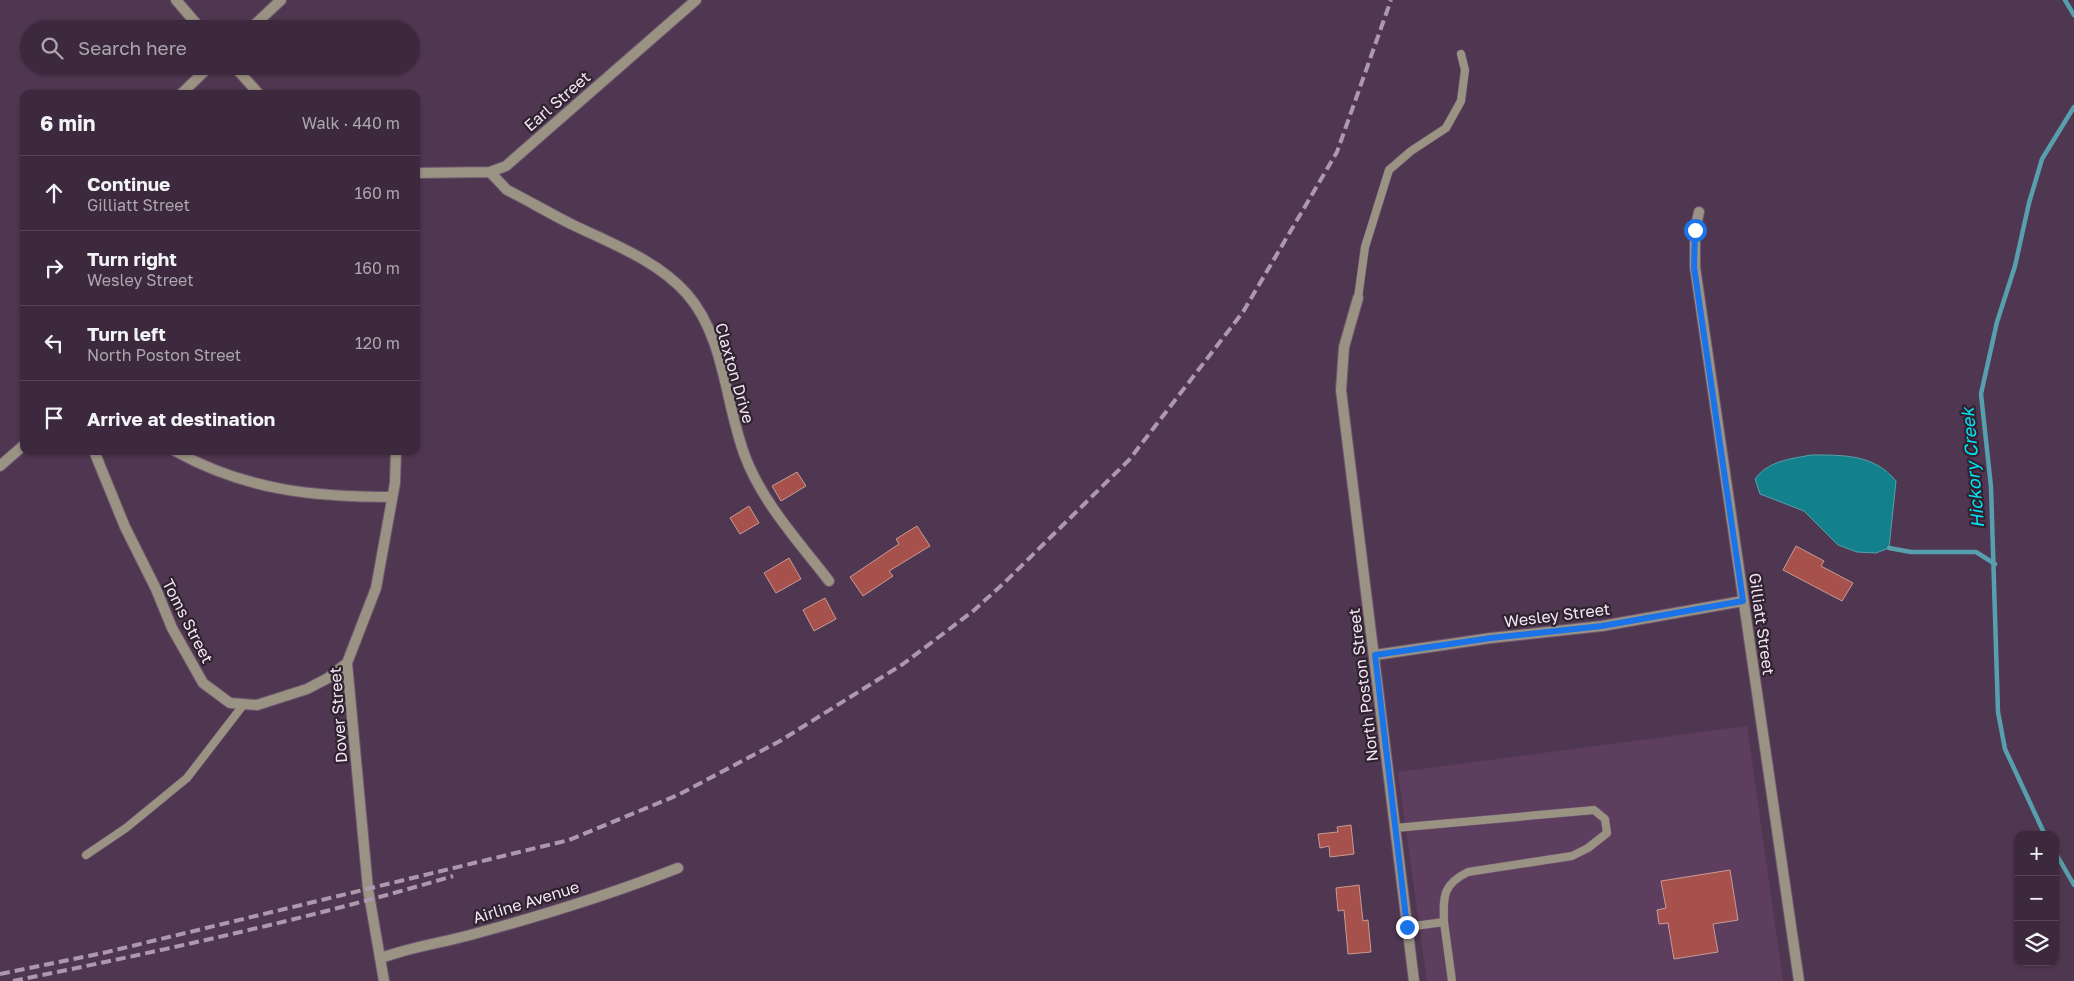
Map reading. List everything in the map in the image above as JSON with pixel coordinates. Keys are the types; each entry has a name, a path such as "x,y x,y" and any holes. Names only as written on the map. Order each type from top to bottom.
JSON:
{"street":[{"path":"176,0 193,20"},
{"path":"260,20 281,0"},
{"name":"Earl Street","path":"420,173 490,172 506,166 696,0"},
{"path":"185,90 201,75"},
{"path":"242,75 255,90"},
{"name":"Claxton Drive","path":"490,172 507,190 646,262 687,294 701,314 717,354 733,422 752,473 778,514 828,581"},
{"name":"Gilliatt Street","path":"1699,212 1695,230 1694,267 1798,981"},
{"name":"North Poston Street","path":"1358,298 1344,347 1341,390 1414,981"},
{"path":"0,466 20,448"},
{"name":"Toms Street","path":"96,455 125,527 156,589 172,628 203,683 230,704 257,705 308,690 328,678 347,663"},
{"path":"183,455 226,476 283,491 342,497 392,497"},
{"name":"Dover Street","path":"384,981 368,889 347,663 376,588 392,497 396,455"},
{"name":"Wesley Street","path":"1375,655 1491,638 1602,626 1743,601"},
{"name":"Airline Avenue","path":"381,958 400,951 445,942 527,920 638,884 678,868"}],"lane":[{"path":"1358,298 1365,247 1389,170 1411,151 1446,128 1461,101 1465,70 1461,54"},
{"path":"86,855 126,828 187,778 244,704"},
{"path":"1395,828 1594,810 1605,820 1607,833 1588,848 1572,856 1468,872 1454,879 1445,892 1444,922 1452,981"},
{"path":"1407,927 1444,922"}],"shaded area":[{"path":"1811,455 1846,456 1868,461 1887,472 1896,481 1889,548 1876,553 1857,552 1838,545 1804,511 1760,494 1755,479 1766,468 1780,462"},
{"path":"1747,726 1783,981 1427,981 1398,772"}],"building":[{"path":"797,472 806,486 781,501 772,486"},
{"path":"749,506 759,523 740,534 730,518"},
{"path":"917,526 930,546 889,571 893,576 863,596 850,577 899,544 896,539"},
{"path":"1796,546 1824,561 1821,566 1853,583 1842,601 1783,570"},
{"path":"789,558 801,579 776,593 764,573"},
{"path":"825,598 836,619 814,631 803,610"},
{"path":"1351,825 1354,854 1330,857 1329,846 1320,848 1318,834 1338,832 1337,827"},
{"path":"1730,870 1738,920 1713,924 1718,952 1674,959 1668,923 1659,924 1657,910 1666,908 1661,881"},
{"path":"1359,885 1363,921 1368,920 1371,952 1348,954 1344,910 1338,911 1336,888"}],"waterway":[{"name":"Hickory Creek","path":"2065,0 2074,15"},
{"name":"Hickory Creek","path":"2043,831 2005,749 1998,712 1991,487 1981,394 1997,322 2015,266 2029,203 2042,159 2074,107"},
{"path":"1889,548 1911,552 1976,552 1995,564"},
{"name":"Hickory Creek","path":"2059,859 2074,885"}],"railway":[{"path":"0,974 103,953 569,840 678,795 780,741 903,664 972,612 1129,460 1243,312 1337,152 1391,0"},
{"path":"13,981 290,920 453,876"}],"route":[{"path":"1407,927 1375,655 1491,638 1602,626 1743,601 1694,267 1695,230"}]}
